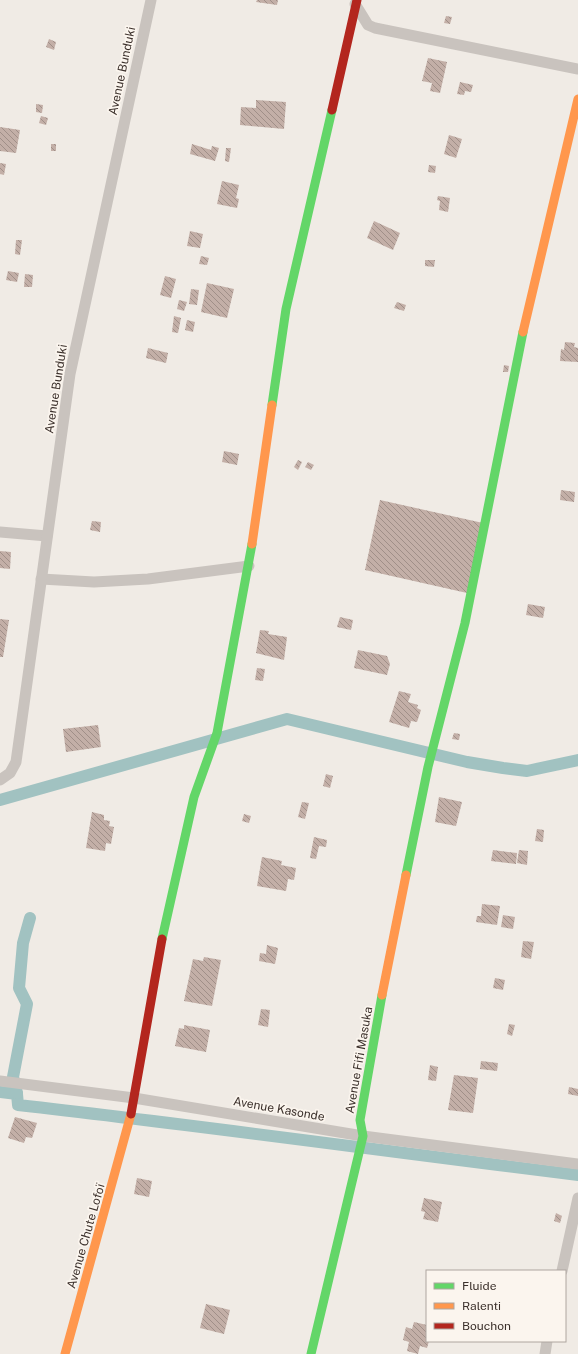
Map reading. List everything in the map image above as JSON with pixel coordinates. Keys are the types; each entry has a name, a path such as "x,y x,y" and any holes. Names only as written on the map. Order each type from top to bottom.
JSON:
{"street":[{"name":"Avenue Bunduki","path":"0,780 10,773 16,762 70,374 151,0"},
{"path":"355,2 368,25 375,28 578,69"},
{"name":"Avenue Chute Lofoï","path":"65,1354 129,1124 155,972 194,797 217,733 249,566 286,309 355,2"},
{"name":"Avenue Fifi Masuka","path":"310,1354 363,1136 360,1120 372,1048 428,767 465,623 530,299 578,99"},
{"path":"0,532 47,536"},
{"path":"41,579 94,582 148,579 249,566"},
{"name":"Avenue Kasonde","path":"0,1081 363,1136 578,1164"},
{"path":"562,1270 578,1198"},
{"path":"545,1354 548,1342"}],"building":[{"path":"257,0 278,0 277,5 256,2"},
{"path":"446,16 452,17 450,24 444,23"},
{"path":"49,39 56,42 54,50 46,47"},
{"path":"428,58 447,62 440,93 430,91 432,83 422,81"},
{"path":"460,82 473,85 471,92 465,91 464,95 457,94"},
{"path":"256,100 286,102 284,129 240,125 241,107 256,108"},
{"path":"36,104 43,105 42,113 36,112"},
{"path":"41,116 48,118 46,125 39,123"},
{"path":"0,127 20,130 16,153 0,151"},
{"path":"449,135 462,139 456,158 444,154"},
{"path":"51,144 56,144 56,151 51,151"},
{"path":"192,144 211,150 212,146 219,148 215,161 190,154"},
{"path":"226,148 231,148 229,162 225,161"},
{"path":"0,163 6,164 4,175 0,174"},
{"path":"429,165 436,166 435,173 428,172"},
{"path":"222,181 239,185 236,198 239,199 237,208 217,204"},
{"path":"438,196 450,198 448,212 439,210 440,201 437,200"},
{"path":"374,221 400,233 393,250 367,238"},
{"path":"190,231 203,234 200,248 187,246"},
{"path":"16,240 22,240 20,255 15,254"},
{"path":"201,256 209,258 207,265 199,264"},
{"path":"425,260 435,260 434,267 425,266"},
{"path":"8,271 19,273 17,282 6,280"},
{"path":"25,274 33,275 32,287 24,287"},
{"path":"165,276 176,279 171,298 160,295"},
{"path":"207,283 234,289 227,318 201,312"},
{"path":"191,289 199,290 197,305 189,304"},
{"path":"179,300 187,302 184,311 177,309"},
{"path":"397,302 406,305 404,311 394,308"},
{"path":"174,316 181,318 178,333 172,332"},
{"path":"187,320 195,322 193,332 185,330"},
{"path":"565,342 575,343 574,347 578,348 578,362 560,361 561,349 564,350"},
{"path":"148,348 168,353 166,363 146,358"},
{"path":"504,365 509,366 508,372 503,372"},
{"path":"224,451 239,454 237,465 222,462"},
{"path":"298,460 302,462 298,470 294,467"},
{"path":"308,462 314,465 311,470 305,467"},
{"path":"561,490 575,492 574,502 560,500"},
{"path":"380,500 483,523 467,593 365,570"},
{"path":"92,521 101,522 100,532 90,530"},
{"path":"0,551 11,552 10,569 0,568"},
{"path":"528,604 545,607 543,618 526,615"},
{"path":"340,617 353,620 351,630 337,627"},
{"path":"0,619 9,620 3,657 0,657"},
{"path":"260,630 269,631 268,634 287,637 284,660 256,653"},
{"path":"358,650 387,656 390,664 387,675 354,668"},
{"path":"257,668 265,669 263,681 255,680"},
{"path":"399,691 411,694 408,702 418,705 417,708 421,710 417,722 411,721 409,728 389,722"},
{"path":"98,725 101,747 66,752 63,729"},
{"path":"454,733 460,734 459,740 452,739"},
{"path":"326,774 333,776 330,788 323,786"},
{"path":"439,797 462,802 456,826 435,822"},
{"path":"302,802 309,803 305,819 298,817"},
{"path":"92,812 104,815 104,820 110,821 109,826 114,827 111,844 106,843 105,851 86,848"},
{"path":"244,814 251,816 249,823 242,821"},
{"path":"537,829 544,830 543,842 535,841"},
{"path":"314,837 327,840 326,847 319,846 316,859 310,858"},
{"path":"493,850 517,853 516,864 491,861"},
{"path":"519,850 528,851 527,865 517,863"},
{"path":"262,857 282,861 281,865 296,868 294,880 288,879 286,891 257,886"},
{"path":"482,904 500,906 497,925 476,922 477,916 481,916"},
{"path":"503,915 515,917 513,929 501,927"},
{"path":"523,941 534,942 531,959 521,957"},
{"path":"267,945 278,948 275,964 259,961 260,953 266,954"},
{"path":"204,957 221,960 212,1006 184,1001 193,959 203,961"},
{"path":"495,978 505,980 503,990 493,988"},
{"path":"261,1009 270,1010 268,1027 258,1025"},
{"path":"509,1024 515,1025 512,1036 507,1034"},
{"path":"184,1025 210,1030 206,1052 175,1046 179,1028 184,1029"},
{"path":"481,1061 498,1063 497,1071 480,1069"},
{"path":"430,1065 438,1067 436,1081 428,1080"},
{"path":"454,1075 478,1078 473,1113 448,1110"},
{"path":"569,1087 578,1089 578,1096 568,1094"},
{"path":"15,1117 37,1123 32,1138 26,1137 24,1143 8,1138"},
{"path":"137,1178 152,1181 149,1197 134,1194"},
{"path":"424,1198 442,1202 438,1222 423,1219 425,1212 421,1211"},
{"path":"556,1213 562,1216 560,1223 554,1221"},
{"path":"206,1304 230,1310 224,1334 200,1328"},
{"path":"414,1322 426,1325 426,1342 429,1342 427,1348 420,1346 418,1354 407,1351 409,1342 403,1340 406,1327 412,1329"}],"waterway":[{"path":"0,800 287,719 467,762 503,768 527,771 578,760"},
{"path":"17,1093 13,1077 27,1004 19,988 23,943 30,918"},
{"path":"0,1092 17,1094 18,1105 578,1175"}],"traffic: fast":[{"path":"272,405 286,309 332,110"},
{"path":"406,875 428,767 465,623 523,332"},
{"path":"162,939 194,797 217,733 252,544"},
{"path":"311,1354 363,1136 360,1120 382,995"}],"traffic: slow":[{"path":"523,332 578,99"},
{"path":"252,544 272,405"},
{"path":"382,995 406,875"},
{"path":"65,1354 131,1114"}],"traffic: jam":[{"path":"332,110 357,0"},
{"path":"131,1114 162,939"}]}
